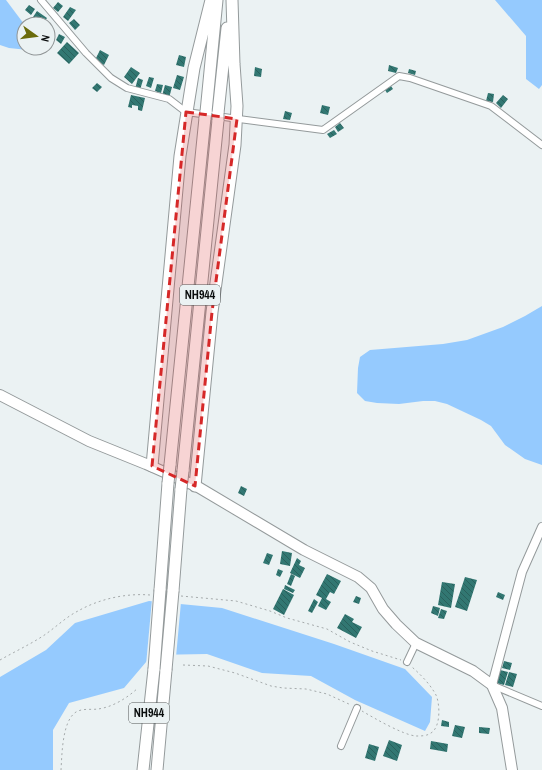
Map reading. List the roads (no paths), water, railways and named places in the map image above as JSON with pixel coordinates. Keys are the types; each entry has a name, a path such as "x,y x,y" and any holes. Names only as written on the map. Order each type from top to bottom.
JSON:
{"highway":[{"path":"152,466 175,207 186,112 194,68 211,0"},
{"name":"NH944","path":"143,770 154,669 158,593 168,483 217,0"},
{"path":"195,486 212,312 236,145 237,119 231,0"},
{"name":"NH944","path":"157,770 174,593 181,489 231,0"}],"main road":[{"path":"0,395 89,441 152,466 210,493 304,550 358,577 371,588 383,608 396,624 416,643 473,671 492,685 502,708 512,770"}],"street":[{"path":"41,0 86,53 111,78 127,88 169,99 186,112 323,130 399,76 410,78 491,106 542,145"},
{"path":"542,527 522,572 492,685 542,706"},
{"path":"407,662 416,643"},
{"path":"341,746 357,708"}],"water":[{"path":"0,0 6,0 18,16 16,16 16,49 0,45"},
{"path":"495,0 542,0 542,85 539,89 526,79 526,36"},
{"path":"542,306 542,465 525,459 505,445 491,426 447,404 435,401 399,404 377,403 365,401 357,393 360,357 370,350 443,344 467,340 503,327"},
{"path":"149,601 222,608 334,644 405,669 432,697 430,722 425,731 355,700 311,676 262,673 207,654 152,655 124,688 69,703 53,730 53,770 0,770 0,677 46,650 75,623"}]}
